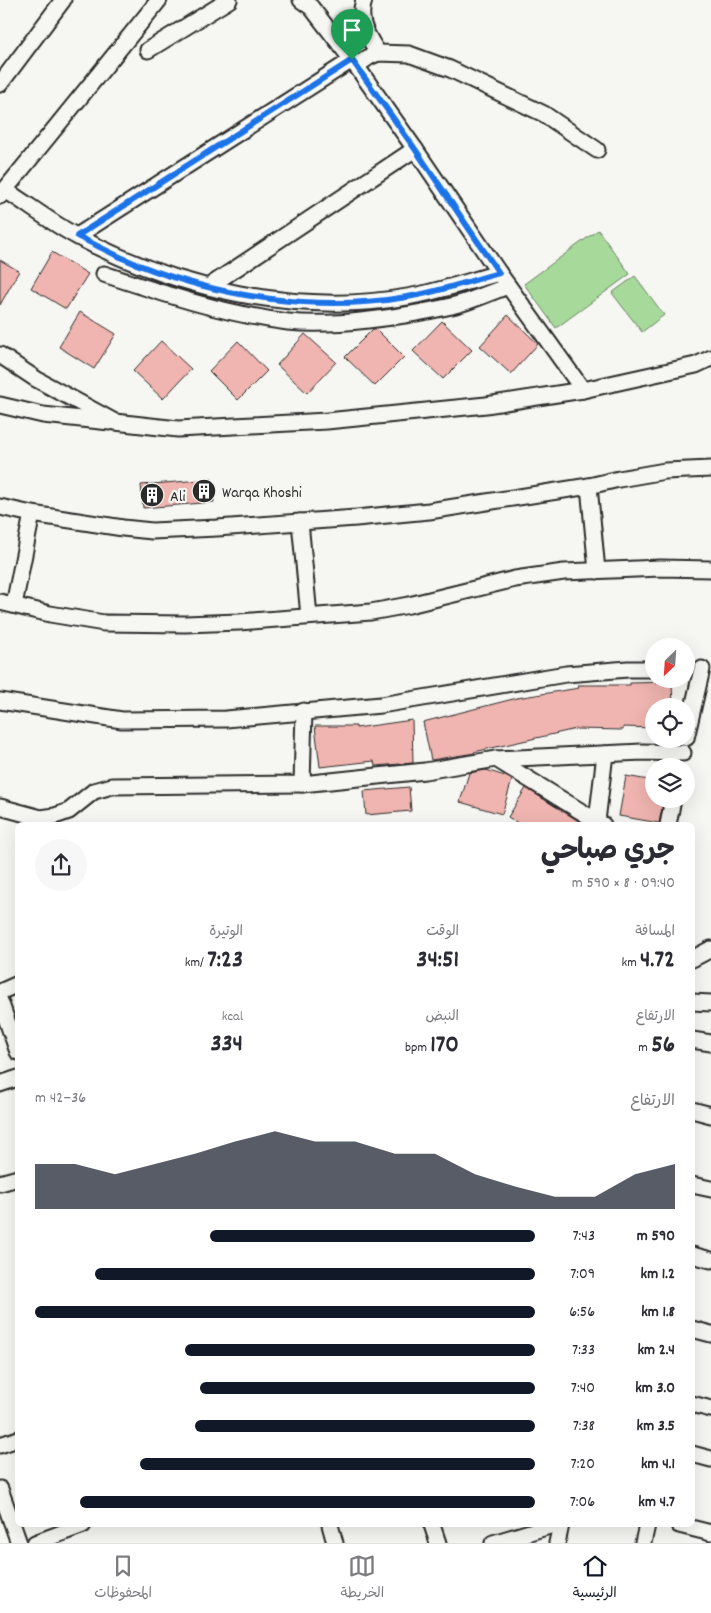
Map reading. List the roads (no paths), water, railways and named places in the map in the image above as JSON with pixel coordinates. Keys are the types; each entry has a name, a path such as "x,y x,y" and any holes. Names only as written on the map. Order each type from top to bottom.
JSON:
{"street":[{"path":"0,84 63,0"},
{"path":"159,0 3,193 77,236 140,265 208,287 285,300 344,302 407,297 499,273"},
{"path":"148,50 229,0"},
{"path":"300,0 311,7 354,63 508,286 583,390"},
{"path":"364,0 360,12 365,32 378,54"},
{"path":"77,236 354,63 378,54 409,54 450,69 544,114 597,150"},
{"path":"208,287 415,149"},
{"path":"104,274 192,303 250,316 290,322 336,322 397,316 449,307 508,286"},
{"path":"0,355 36,379 115,422"},
{"path":"0,405 43,415 178,429 328,421 486,405 583,390 696,365 711,358"},
{"path":"696,365 711,370"},
{"path":"0,507 98,525 152,531 300,522 430,511 589,486 665,471 711,469"},
{"path":"589,486 597,571"},
{"path":"32,514 7,604 104,623 185,624 238,622 371,612 409,605 515,579 564,572 660,568 711,569"},
{"path":"300,522 309,616"},
{"path":"0,701 122,720 226,719 381,705 566,674 645,669"},
{"path":"0,807 41,818 70,811 94,791 112,786 302,784 425,771 496,759 684,749 700,670"},
{"path":"302,784 304,711"},
{"path":"600,822 605,754"},
{"path":"496,759 598,822"},
{"path":"669,822 671,808"},
{"path":"695,958 711,950"},
{"path":"0,992 15,985"},
{"path":"0,1001 15,1044"},
{"path":"695,1002 711,1003"},
{"path":"695,1040 711,1043"},
{"path":"0,1084 15,1079"},
{"path":"695,1111 711,1115"},
{"path":"0,1183 15,1179"},
{"path":"695,1185 711,1189"},
{"path":"695,1256 711,1260"},
{"path":"695,1330 711,1334"},
{"path":"695,1405 711,1409"},
{"path":"0,1445 15,1440"},
{"path":"695,1455 711,1459"},
{"path":"0,1489 19,1543"},
{"path":"35,1543 78,1527"},
{"path":"331,1527 335,1543"},
{"path":"433,1527 438,1543"},
{"path":"556,1543 560,1527"},
{"path":"643,1543 647,1527"},
{"path":"687,1527 711,1533"},
{"path":"493,1543 533,1528"}],"place":[{"name":"Warqa Khoshi","path":"204,491"},
{"name":"Ali","path":"152,495"}]}
